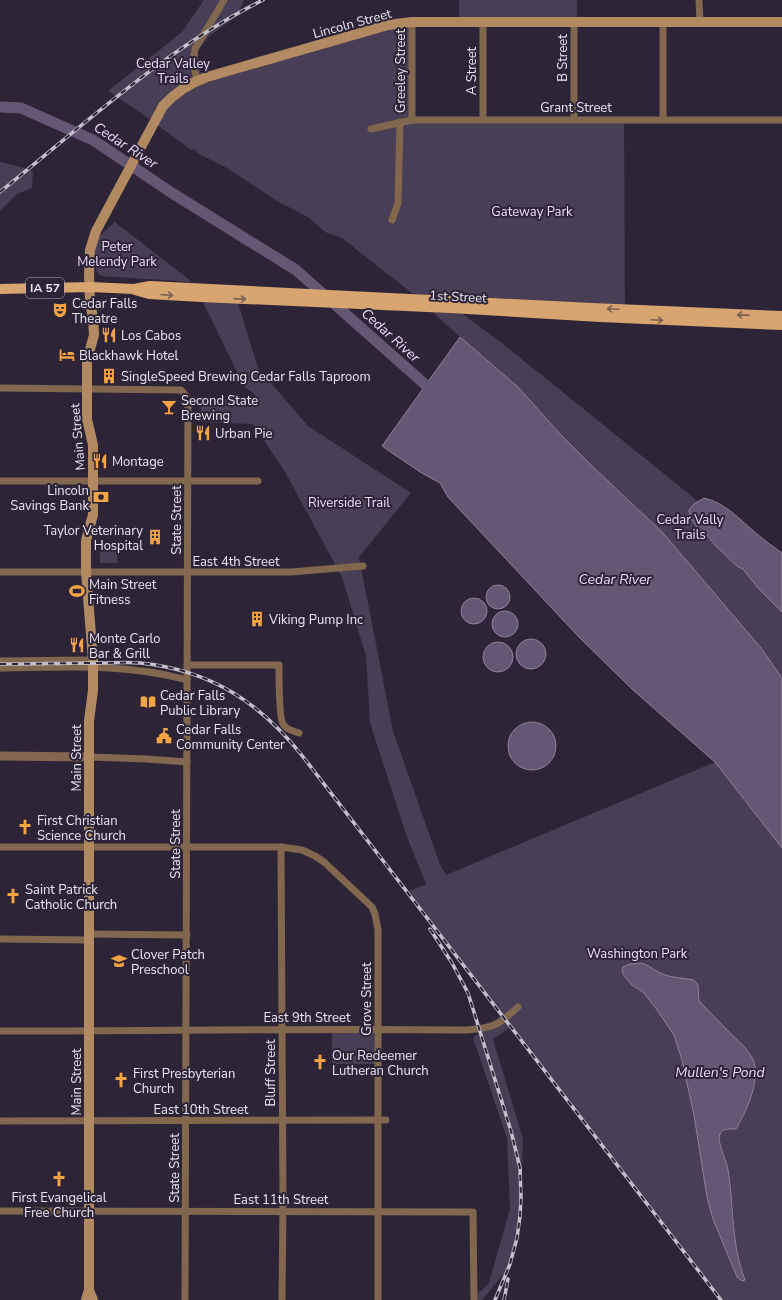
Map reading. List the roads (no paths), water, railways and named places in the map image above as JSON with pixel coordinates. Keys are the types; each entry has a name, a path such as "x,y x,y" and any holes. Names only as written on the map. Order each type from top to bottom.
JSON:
{"main road":[{"name":"Lincoln Street","path":"167,102 187,86 197,81 388,25 412,22 782,22"},
{"name":"Main Street","path":"92,1300 87,1295 89,1121 89,721 93,690 93,664 86,572 86,541 93,515 93,445 87,420 87,360 94,335 90,302 90,250 96,231 163,106 167,102"},
{"name":"IA 57","path":"0,289 90,288"},
{"name":"1st Street","path":"90,288 134,289 149,294 200,293 442,300 782,316"},
{"name":"1st Street","path":"200,293 600,317 782,325"}],"street":[{"path":"197,81 193,62 195,49 224,0"},
{"path":"699,0 700,22"},
{"name":"Greeley Street","path":"412,22 412,120"},
{"name":"A Street","path":"483,22 483,119"},
{"name":"B Street","path":"574,22 574,119"},
{"path":"663,22 663,120"},
{"name":"Grant Street","path":"371,129 412,120 782,120"},
{"path":"392,220 398,203 400,122"},
{"path":"0,388 87,389"},
{"name":"State Street","path":"87,389 181,390 188,398 185,1300"},
{"path":"0,481 258,481"},
{"name":"East 4th Street","path":"0,572 291,572 363,566"},
{"path":"0,661 93,664 151,672 187,680"},
{"path":"0,668 80,666 93,664"},
{"path":"188,665 279,665 281,715 283,725 290,730 299,733"},
{"path":"0,756 89,757 187,762"},
{"name":"Grove Street","path":"0,847 282,847 302,850 315,856 364,898 372,907 377,922 378,1300"},
{"name":"Bluff Street","path":"282,847 282,1300"},
{"path":"0,939 187,935"},
{"name":"East 9th Street","path":"0,1031 186,1029 467,1030 479,1029 499,1023 518,1007"},
{"name":"East 10th Street","path":"0,1121 386,1120"},
{"name":"East 11th Street","path":"0,1212 473,1212 474,1300"}],"water":[{"name":"Cedar River","path":"460,337 518,387 561,435 663,533 761,648 782,678 782,848 715,762 633,690 578,636 448,497 440,483 420,472 382,446"},
{"path":"704,498 712,500 726,508 760,537 782,553 782,612 758,588 743,569 738,567 707,535 700,531 690,517 689,510 694,504"},
{"path":"498,585 506,589 510,597 506,605 498,609 490,605 486,597 490,589"},
{"path":"474,598 483,602 487,611 483,620 474,624 465,620 461,611 465,602"},
{"path":"505,611 514,615 518,624 514,633 505,637 496,633 492,624 496,615"},
{"path":"531,639 542,643 546,654 542,665 531,669 520,665 516,654 520,643"},
{"path":"498,642 509,646 513,657 509,668 498,672 487,668 483,657 487,646"},
{"path":"532,722 541,724 549,729 554,737 556,746 554,755 549,763 541,768 532,770 523,768 515,763 510,755 508,746 510,737 515,729 523,724"},
{"name":"Mullen's Pond","path":"639,963 666,975 694,980 698,985 699,1001 743,1046 754,1062 754,1088 744,1114 736,1129 727,1129 721,1132 719,1137 728,1170 737,1253 745,1280 742,1281 737,1277 713,1219 707,1197 694,1115 682,1060 674,1035 643,992 632,985 624,976 622,971 623,967 630,964"}],"waterway":[{"name":"Cedar River","path":"0,107 21,108 93,140 172,193 296,270 437,395"}],"railway":[{"path":"0,192 159,64 227,20 263,0"},
{"path":"0,664 140,663 166,667 190,673 232,692 270,721 288,738 304,758 721,1300"},
{"path":"430,929 452,963 468,993 511,1131 520,1168 521,1198 517,1238 510,1264 495,1300"},
{"path":"504,1300 508,1279"}],"place":[{"name":"Cedar Falls Theatre","path":"60,310"},
{"name":"Los Cabos","path":"109,335"},
{"name":"Blackhawk Hotel","path":"67,355"},
{"name":"SingleSpeed Brewing Cedar Falls Taproom","path":"109,376"},
{"name":"Second State Brewing","path":"169,407"},
{"name":"Urban Pie","path":"203,433"},
{"name":"Montage","path":"100,461"},
{"name":"Lincoln Savings Bank","path":"101,497"},
{"name":"Taylor Veterinary Hospital","path":"155,537"},
{"name":"Main Street Fitness","path":"77,591"},
{"name":"Viking Pump Inc","path":"257,619"},
{"name":"Monte Carlo Bar & Grill","path":"77,645"},
{"name":"Cedar Falls Public Library","path":"148,702"},
{"name":"Cedar Falls Community Center","path":"164,736"},
{"name":"First Christian Science Church","path":"25,827"},
{"name":"Saint Patrick Catholic Church","path":"13,896"},
{"name":"Clover Patch Preschool","path":"119,961"},
{"name":"Our Redeemer Lutheran Church","path":"320,1062"},
{"name":"First Presbyterian Church","path":"121,1080"},
{"name":"First Evangelical Free Church","path":"59,1179"}],"park label":[{"name":"Cedar Valley Trails","path":"173,70"},
{"name":"Gateway Park","path":"532,211"},
{"name":"Peter Melendy Park","path":"117,254"},
{"name":"Riverside Trail","path":"349,502"},
{"name":"Cedar Vally Trails","path":"690,526"},
{"name":"Washington Park","path":"637,953"}]}
